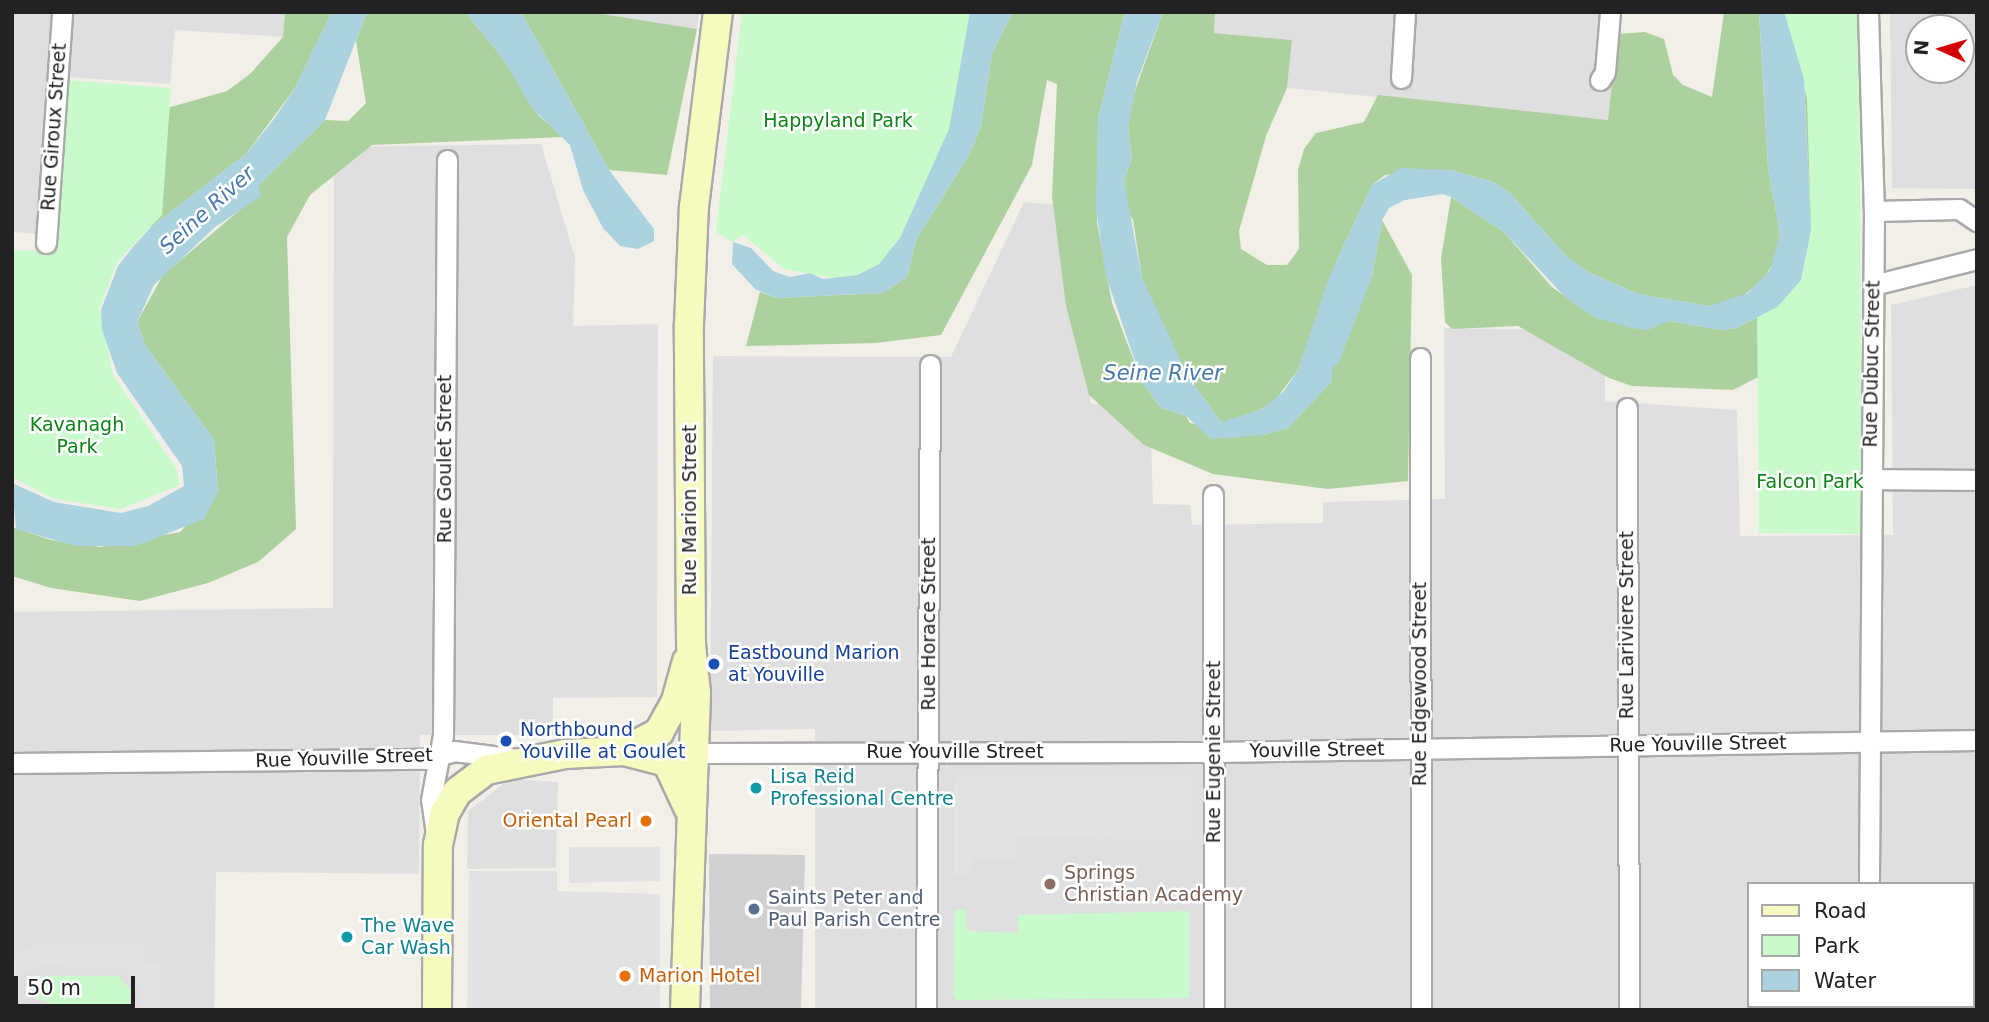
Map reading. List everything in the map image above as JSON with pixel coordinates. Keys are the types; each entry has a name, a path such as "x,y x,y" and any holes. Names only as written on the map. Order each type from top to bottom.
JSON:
{"main road":[{"name":"Rue Marion Street","path":"685,1010 690,813 695,753 691,645 689,324 694,207 718,12"},
{"name":"Rue Youville Street","path":"523,760 624,751 659,732 676,701 691,645"},
{"path":"624,751 667,762 690,813"},
{"path":"437,1010 438,845 445,813 457,792 486,770 523,760"}],"street":[{"name":"Rue Giroux Street","path":"46,243 62,12"},
{"path":"1401,78 1405,12"},
{"path":"1600,80 1605,72 1610,12"},
{"name":"Rue Dubuc Street","path":"1868,12 1874,211 1869,882"},
{"name":"Rue Goulet Street","path":"438,845 432,800 443,735 447,160"},
{"path":"1874,211 1959,209 1977,221"},
{"path":"1873,285 1977,259"},
{"name":"Rue Edgewood Street","path":"1420,358 1421,1010"},
{"name":"Rue Horace Street","path":"926,1010 930,365"},
{"name":"Rue Lariviere Street","path":"1627,408 1629,1010"},
{"path":"1870,479 1977,480"},
{"name":"Rue Eugenie Street","path":"1213,495 1214,1010"},
{"name":"Rue Youville Street","path":"1420,748 1977,740"},
{"name":"Youville Street","path":"1214,752 1420,748"},
{"name":"Rue Youville Street","path":"12,763 439,757 454,751 523,760"},
{"name":"Rue Youville Street","path":"695,753 1214,752"}],"shaded area":[{"path":"12,12 285,12 283,37 175,30 170,84 52,76 41,234 12,232"},
{"path":"590,12 699,12 697,29"},
{"path":"1215,12 1619,12 1608,120 1287,88 1292,40 1214,33"},
{"path":"1890,12 1977,12 1977,189 1892,188"},
{"path":"541,144 575,258 573,326 658,324 657,697 553,698 553,735 420,735 419,874 216,872 214,1010 12,1010 12,612 333,608 334,147"},
{"path":"1024,202 1060,205 1091,404 1150,404 1153,504 1190,505 1192,525 1323,523 1323,502 1445,499 1444,328 1605,331 1605,401 1737,410 1740,536 1893,535 1891,305 1977,285 1977,1010 815,1010 815,729 710,731 713,356 951,357"},
{"path":"1192,776 1192,839 1015,838 1016,859 972,860 972,874 954,876 954,777"},
{"path":"510,779 558,782 556,868 467,869 468,811"},
{"path":"569,847 660,847 660,881 569,883"},
{"path":"709,854 805,855 801,1010 710,1010"},
{"path":"469,871 557,871 557,891 660,894 660,1010 467,1010"},
{"path":"144,943 146,962 161,962 160,1010 140,1010 140,984 125,968 44,966 27,972 19,981 12,973 12,958 34,944"}],"green space":[{"path":"285,12 332,12 295,88 246,154 151,227 134,189 160,110 227,91 250,74 283,37"},
{"path":"367,12 465,12 501,56 539,116 564,137 372,145 310,195 287,237 296,529 258,562 208,583 140,601 51,588 12,576 12,527 51,540 100,547 180,532 218,492 214,440 145,345 137,322 163,275 254,198 259,185 325,120 348,121 366,103 356,41"},
{"path":"521,12 590,12 697,29 667,175 609,170"},
{"name":"Happyland Park","path":"742,12 970,12 952,131 904,241 861,283 784,269 743,235 732,242 716,232"},
{"path":"1013,12 1125,12 1098,118 1097,222 1112,303 1142,382 1161,408 1186,416 1190,423 1244,434 1263,435 1288,428 1332,381 1332,367 1372,277 1382,220 1412,275 1408,481 1328,489 1213,474 1144,445 1089,395 1066,306 1052,196 1057,84 1047,80 1032,165 941,335 876,343 746,346 760,292 776,298 883,293 907,277 916,240 970,153 981,126 992,53"},
{"path":"1163,12 1215,12 1214,33 1292,40 1287,88 1266,136 1239,231 1241,249 1267,265 1287,265 1299,249 1298,170 1304,149 1316,133 1364,122 1378,95 1608,120 1617,34 1645,32 1664,39 1673,75 1683,85 1712,97 1724,12 1759,12 1768,167 1780,234 1777,256 1764,279 1739,299 1709,306 1638,294 1588,272 1566,256 1510,193 1493,182 1451,170 1385,175 1372,185 1337,260 1298,370 1273,403 1241,419 1221,422 1189,378 1160,321 1142,278 1133,220 1127,211 1124,180 1132,158 1128,127 1131,102"},
{"path":"1784,12 1859,12 1792,360 1733,390 1632,386 1609,378 1518,326 1452,329 1445,322 1441,259 1451,197 1504,232 1552,287 1594,317 1640,329 1669,321 1721,330 1737,328 1777,307 1811,230 1804,79"},
{"name":"Falcon Park","path":"1784,12 1859,12 1862,534 1759,533 1757,316 1777,307 1811,230 1807,98"},
{"name":"Kavanagh Park","path":"66,80 171,88 162,215 117,262 99,309 113,375 176,468 180,485 121,509 54,499 12,477 12,250 56,252"},
{"path":"966,909 967,931 1018,933 1018,915 1189,911 1189,998 957,1000 953,995 955,910"},
{"path":"42,976 118,976 131,990 130,1010 69,1010 34,997 29,983"}],"water":[{"path":"332,12 367,12 325,120 259,185 260,197 215,227 154,285 137,322 145,345 214,440 218,492 204,519 136,546 76,546 16,529 12,483 54,502 121,513 148,506 184,486 182,466 117,373 102,330 101,310 118,266 151,227 246,154 274,119 295,88"},
{"path":"465,12 521,12 609,170 654,229 654,241 638,249 620,246 603,228 583,190 570,145 533,109 501,56"},
{"path":"970,12 1013,12 992,53 981,126 970,153 916,240 907,277 883,293 776,298 755,289 732,264 733,242 751,248 773,271 790,277 810,273 823,279 858,275 879,264 900,238 949,129"},
{"name":"Seine River","path":"1125,12 1163,12 1137,81 1128,127 1132,158 1124,180 1142,278 1189,378 1221,422 1262,409 1284,391 1298,370 1330,275 1372,185 1401,168 1451,170 1493,182 1510,193 1566,256 1588,272 1638,294 1709,306 1748,293 1770,270 1780,234 1768,167 1759,12 1784,12 1804,79 1811,230 1801,280 1777,307 1737,328 1721,330 1669,321 1648,330 1631,328 1594,317 1566,298 1504,232 1451,197 1443,194 1405,200 1389,208 1382,220 1372,277 1339,362 1332,368 1332,381 1288,428 1263,435 1211,439 1186,416 1161,408 1142,382 1106,276 1096,209 1098,118"}],"place":[{"name":"Eastbound Marion at Youville","path":"714,664"},
{"name":"Northbound Youville at Goulet","path":"506,741"},
{"name":"Lisa Reid Professional Centre","path":"756,788"},
{"name":"Oriental Pearl","path":"646,821"},
{"name":"Springs Christian Academy","path":"1050,884"},
{"name":"Saints Peter and Paul Parish Centre","path":"754,909"},
{"name":"The Wave Car Wash","path":"347,937"},
{"name":"Marion Hotel","path":"625,976"}]}
